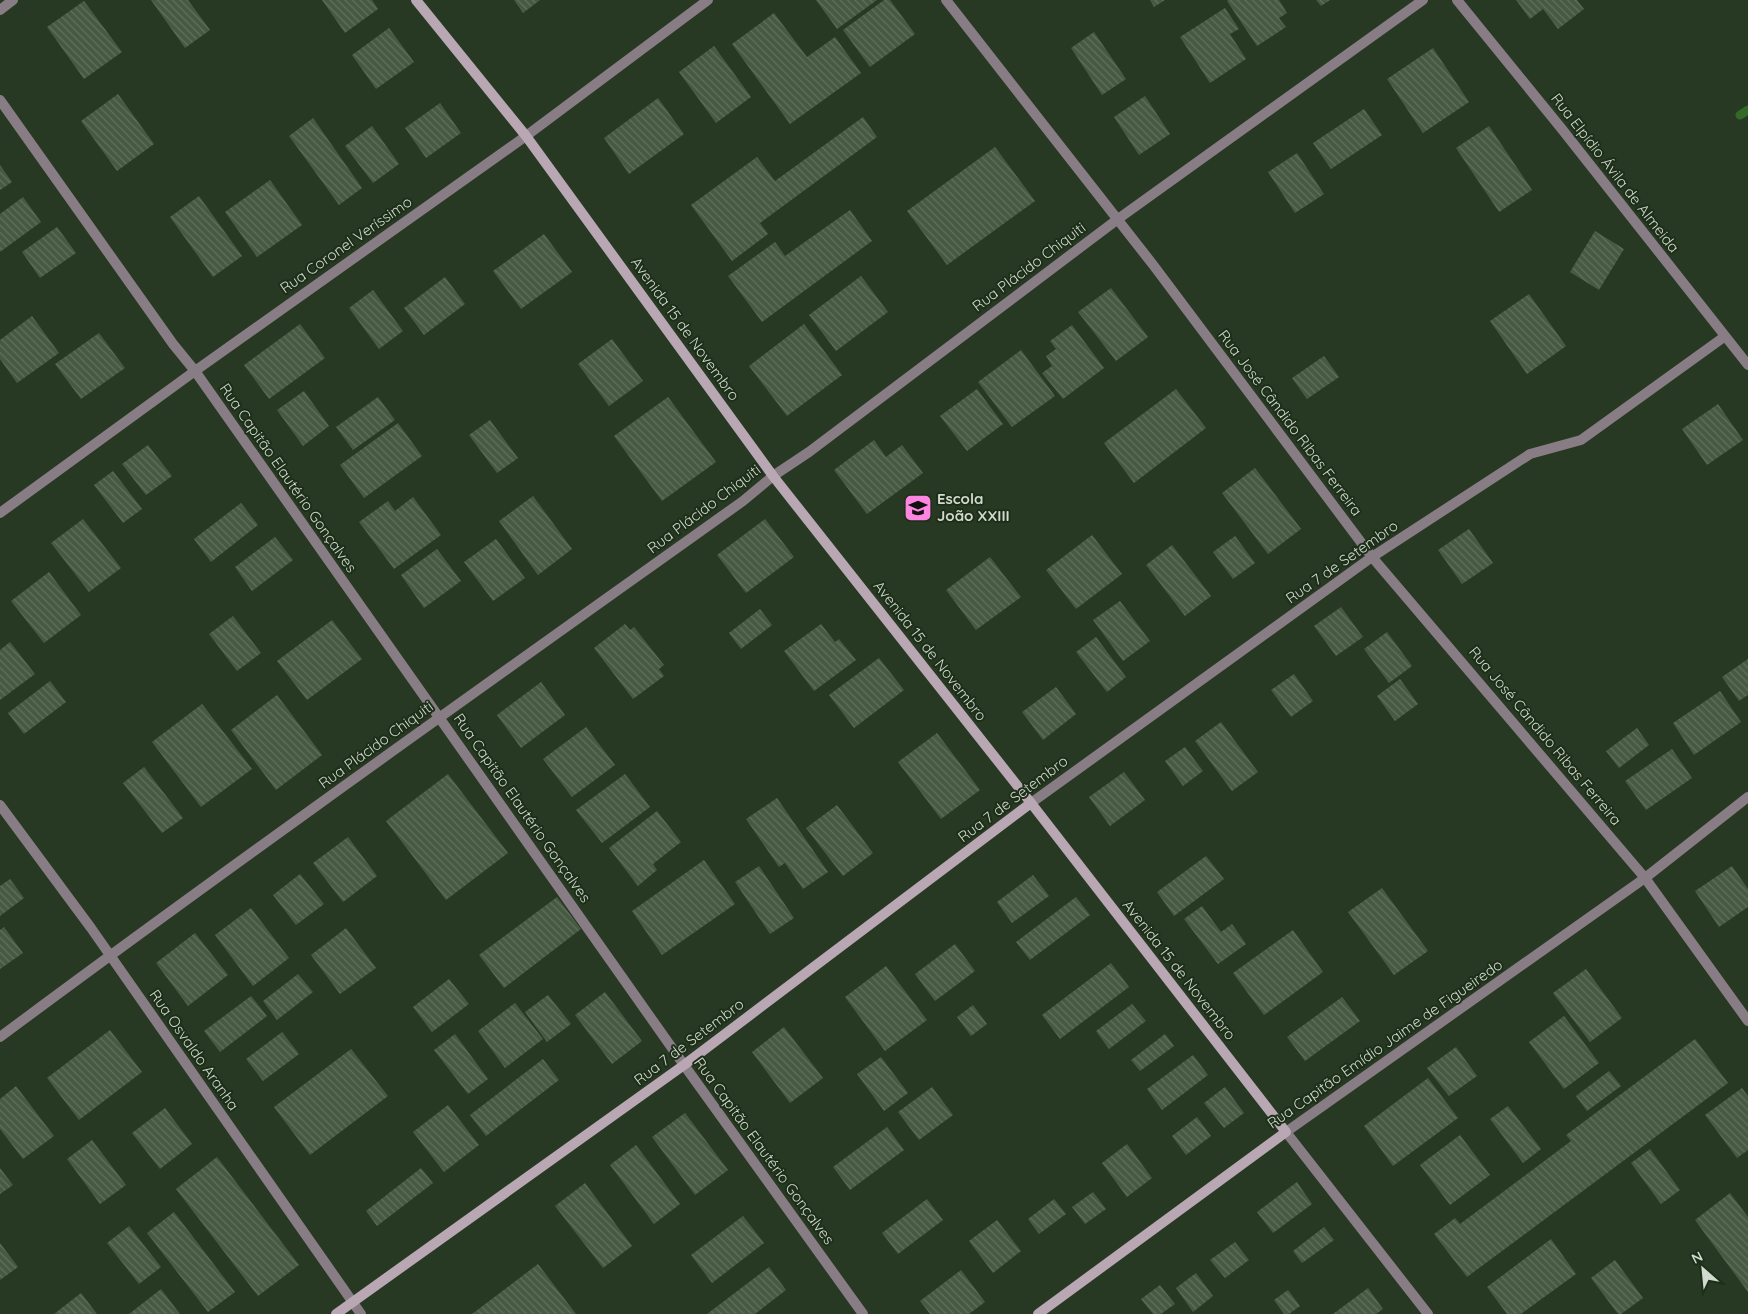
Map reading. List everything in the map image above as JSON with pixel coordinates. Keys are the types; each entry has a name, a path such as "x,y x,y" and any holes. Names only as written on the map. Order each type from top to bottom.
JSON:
{"main road":[{"name":"Avenida 15 de Novembro","path":"416,0 526,136 773,476 1031,803 1286,1132"},
{"name":"Rua 7 de Setembro","path":"336,1314 684,1065 1031,803"},
{"name":"Rua Capitão Emídio Jaime de Figueiredo","path":"1038,1314 1286,1132"}],"street":[{"path":"0,10 13,0"},
{"name":"Rua Coronel Veríssimo","path":"0,513 195,371 526,136 708,0"},
{"name":"Rua José Cândido Ribas Ferreira","path":"946,0 1118,219 1372,556 1645,878 1748,1021"},
{"name":"Rua Plácido Chiquiti","path":"0,1037 439,717 743,501 773,476 809,452 1118,219 1423,0"},
{"name":"Rua Elpídio Ávila de Almeida","path":"1457,0 1748,366"},
{"name":"Rua Capitão Elautério Gonçalves","path":"0,100 173,344 195,371 684,1065 862,1314"},
{"name":"Rua 7 de Setembro","path":"1031,803 1372,556 1530,454 1581,440 1724,337"},
{"name":"Rua Capitão Emídio Jaime de Figueiredo","path":"1286,1132 1645,878 1748,797"},
{"name":"Rua Osvaldo Aranha","path":"0,806 110,956 361,1314"},
{"name":"Avenida 15 de Novembro","path":"1286,1132 1428,1314"}],"building":[{"path":"151,0 188,0 210,30 185,48"},
{"path":"322,0 372,0 378,9 345,33"},
{"path":"514,0 540,0 523,13"},
{"path":"816,0 877,0 837,29"},
{"path":"884,0 890,0 915,34 870,67 843,30"},
{"path":"1150,0 1165,0 1154,7"},
{"path":"1228,0 1279,0 1287,13 1279,18 1286,27 1257,46"},
{"path":"1316,0 1330,0 1321,6"},
{"path":"1516,0 1577,0 1584,9 1558,29 1543,9 1530,19"},
{"path":"84,1 122,52 84,79 47,27"},
{"path":"1225,8 1239,29 1230,34 1246,59 1210,83 1180,37"},
{"path":"774,13 807,57 835,37 861,73 790,124 732,44"},
{"path":"389,28 414,62 376,89 352,55"},
{"path":"1094,32 1126,79 1102,95 1071,48"},
{"path":"714,46 751,97 716,123 679,72"},
{"path":"1433,48 1469,102 1423,133 1387,79"},
{"path":"118,94 154,144 117,171 81,121"},
{"path":"1145,96 1170,134 1139,155 1114,117"},
{"path":"658,98 684,134 629,174 604,138"},
{"path":"440,103 461,133 426,158 405,128"},
{"path":"1364,109 1382,135 1331,169 1313,143"},
{"path":"863,117 877,137 760,223 768,234 732,261 691,205 757,157 775,181"},
{"path":"313,118 362,188 339,205 289,136"},
{"path":"372,126 399,164 373,183 345,146"},
{"path":"1489,126 1532,190 1499,212 1456,148"},
{"path":"995,147 1035,201 947,265 907,211"},
{"path":"1297,153 1324,194 1295,213 1268,172"},
{"path":"0,165 12,182 0,190"},
{"path":"270,180 302,225 257,257 225,212"},
{"path":"199,196 242,256 213,277 170,217"},
{"path":"23,197 41,222 0,252 0,214"},
{"path":"850,210 872,241 762,322 728,276 775,242 785,256"},
{"path":"57,227 76,253 40,278 22,252"},
{"path":"1595,231 1624,249 1599,290 1570,272"},
{"path":"544,234 572,272 521,309 493,271"},
{"path":"861,276 888,312 836,351 809,315"},
{"path":"445,277 465,304 424,335 404,308"},
{"path":"1111,288 1148,337 1116,361 1078,312"},
{"path":"373,290 403,331 379,349 349,308"},
{"path":"1529,294 1566,346 1527,374 1490,321"},
{"path":"32,316 59,353 17,383 0,359 0,340"},
{"path":"300,324 325,358 269,399 244,365"},
{"path":"804,324 842,375 787,416 749,366"},
{"path":"1072,325 1104,368 1063,399 1042,373 1052,366 1046,356 1056,349 1050,341"},
{"path":"99,333 125,368 81,399 55,364"},
{"path":"612,339 643,381 609,406 578,364"},
{"path":"1021,350 1055,396 1012,427 978,382"},
{"path":"1324,356 1339,377 1307,399 1292,378"},
{"path":"977,389 1003,424 967,451 940,416"},
{"path":"1176,389 1206,428 1134,483 1104,443"},
{"path":"304,391 329,426 303,446 277,410"},
{"path":"378,397 395,420 353,450 336,427"},
{"path":"668,397 716,462 662,501 614,436"},
{"path":"1718,404 1743,440 1707,465 1682,429"},
{"path":"490,420 518,458 497,473 469,435"},
{"path":"398,423 422,456 364,498 340,465"},
{"path":"874,440 886,457 902,445 923,473 867,514 834,470"},
{"path":"148,445 172,476 146,495 122,464"},
{"path":"1255,468 1301,529 1268,554 1222,493"},
{"path":"113,471 142,509 123,523 94,485"},
{"path":"533,496 572,549 538,575 499,521"},
{"path":"413,497 441,535 394,569 359,522 388,501 395,511"},
{"path":"241,503 258,525 211,562 194,539"},
{"path":"83,519 121,568 89,592 51,543"},
{"path":"765,519 794,557 746,593 717,555"},
{"path":"1469,529 1493,563 1462,584 1438,550"},
{"path":"1092,535 1122,574 1076,609 1046,570"},
{"path":"1235,536 1255,563 1233,579 1213,552"},
{"path":"275,537 293,560 252,591 235,567"},
{"path":"496,539 525,578 493,601 464,562"},
{"path":"1172,545 1211,596 1185,616 1146,565"},
{"path":"437,549 461,581 424,608 401,575"},
{"path":"990,557 1021,597 976,630 946,590"},
{"path":"49,572 81,615 44,643 11,601"},
{"path":"1120,601 1150,641 1123,661 1093,620"},
{"path":"1341,607 1363,637 1336,656 1314,626"},
{"path":"760,609 772,625 741,649 729,633"},
{"path":"233,616 261,653 237,671 209,634"},
{"path":"332,620 362,659 307,700 277,661"},
{"path":"625,624 630,630 634,627 664,665 659,669 664,676 633,699 594,648"},
{"path":"821,624 835,642 839,639 856,660 814,691 784,651"},
{"path":"1387,632 1412,666 1389,683 1364,649"},
{"path":"1096,637 1126,677 1107,692 1076,652"},
{"path":"10,642 35,674 0,700 0,650"},
{"path":"879,658 904,690 854,728 829,695"},
{"path":"1748,659 1748,695 1739,701 1722,677"},
{"path":"1294,674 1313,701 1291,717 1271,690"},
{"path":"1400,679 1418,704 1395,721 1377,696"},
{"path":"50,681 66,702 24,734 8,713"},
{"path":"541,682 565,715 521,748 497,715"},
{"path":"1056,687 1076,714 1043,740 1022,712"},
{"path":"1720,691 1741,722 1694,755 1673,723"},
{"path":"277,695 322,755 276,790 231,730"},
{"path":"202,704 252,769 201,807 152,742"},
{"path":"1221,722 1258,772 1232,791 1195,741"},
{"path":"586,727 615,765 572,797 543,759"},
{"path":"1637,728 1649,745 1619,768 1606,751"},
{"path":"937,733 980,790 941,819 898,762"},
{"path":"1185,747 1203,771 1183,786 1165,761"},
{"path":"1672,749 1692,778 1646,810 1625,781"},
{"path":"144,767 183,818 162,833 123,783"},
{"path":"1124,772 1145,800 1110,826 1089,797"},
{"path":"448,774 508,853 446,900 386,821"},
{"path":"625,774 650,807 602,843 576,810"},
{"path":"777,798 828,872 803,889 785,863 779,867 746,819"},
{"path":"837,805 873,853 843,876 806,828"},
{"path":"657,811 681,842 653,864 657,870 638,886 609,848"},
{"path":"348,837 377,876 343,902 313,863"},
{"path":"1206,856 1224,879 1174,916 1157,892"},
{"path":"704,860 735,904 662,955 632,911"},
{"path":"759,866 794,918 770,934 735,882"},
{"path":"1732,866 1748,889 1748,907 1719,927 1695,891"},
{"path":"300,874 324,904 296,925 273,895"},
{"path":"1033,875 1049,896 1012,923 997,902"},
{"path":"10,879 24,898 0,916 0,886"},
{"path":"1382,888 1428,951 1394,975 1348,912"},
{"path":"557,897 581,929 504,988 479,955"},
{"path":"1076,897 1090,915 1030,960 1016,942"},
{"path":"1202,906 1221,932 1232,924 1246,944 1218,964 1184,919"},
{"path":"251,908 289,958 253,986 215,935"},
{"path":"4,927 23,953 0,969 0,930"},
{"path":"346,928 376,968 340,994 311,955"},
{"path":"1293,930 1323,972 1264,1015 1233,973"},
{"path":"195,933 228,975 188,1006 156,963"},
{"path":"955,944 975,971 935,1001 915,974"},
{"path":"1111,963 1129,987 1060,1039 1042,1015"},
{"path":"886,966 927,1020 885,1051 845,997"},
{"path":"1586,969 1622,1018 1590,1042 1553,993"},
{"path":"298,974 313,992 277,1020 263,1001"},
{"path":"449,979 469,1004 432,1032 413,1007"},
{"path":"605,992 642,1041 612,1064 575,1015"},
{"path":"548,995 571,1024 547,1042 525,1012"},
{"path":"251,996 267,1016 220,1052 204,1031"},
{"path":"1342,997 1360,1021 1305,1061 1287,1037"},
{"path":"515,1003 543,1039 505,1068 478,1031"},
{"path":"1132,1004 1146,1021 1109,1049 1096,1031"},
{"path":"973,1005 987,1024 971,1036 957,1017"},
{"path":"1564,1016 1599,1063 1564,1089 1529,1042"},
{"path":"784,1027 823,1078 790,1103 752,1052"},
{"path":"110,1030 142,1072 79,1120 47,1078"},
{"path":"282,1032 299,1054 263,1081 246,1059"},
{"path":"455,1034 488,1079 468,1094 434,1050"},
{"path":"1165,1034 1174,1046 1140,1071 1131,1060"},
{"path":"1695,1039 1728,1083 1467,1277 1434,1234 1455,1218 1460,1224 1571,1141 1566,1135"},
{"path":"1456,1047 1477,1076 1449,1096 1427,1068"},
{"path":"351,1049 388,1096 310,1155 274,1107"},
{"path":"1193,1055 1208,1075 1162,1110 1147,1089"},
{"path":"881,1057 908,1093 884,1111 857,1074"},
{"path":"543,1059 559,1080 486,1136 470,1115"},
{"path":"1609,1071 1621,1086 1587,1111 1576,1096"},
{"path":"1428,1078 1458,1118 1393,1166 1364,1126"},
{"path":"16,1086 54,1136 23,1159 0,1129 0,1099"},
{"path":"932,1087 953,1115 919,1140 898,1112"},
{"path":"1225,1087 1244,1113 1224,1128 1204,1103"},
{"path":"1742,1088 1748,1096 1748,1150 1737,1158 1705,1115"},
{"path":"448,1105 479,1145 444,1172 413,1132"},
{"path":"1508,1106 1541,1149 1523,1163 1490,1119"},
{"path":"165,1108 192,1144 160,1169 132,1133"},
{"path":"685,1113 728,1170 695,1195 652,1137"},
{"path":"1197,1117 1211,1136 1186,1155 1172,1136"},
{"path":"887,1127 904,1150 850,1190 833,1167"},
{"path":"1460,1135 1490,1175 1450,1205 1420,1165"},
{"path":"92,1140 126,1185 100,1204 67,1159"},
{"path":"1127,1144 1152,1178 1127,1197 1102,1163"},
{"path":"636,1145 680,1204 654,1224 610,1165"},
{"path":"1650,1149 1680,1190 1661,1204 1631,1163"},
{"path":"217,1157 299,1265 258,1296 176,1189"},
{"path":"0,1168 13,1185 0,1194"},
{"path":"421,1168 433,1183 377,1226 366,1211"},
{"path":"1297,1182 1312,1204 1273,1233 1257,1212"},
{"path":"585,1183 632,1246 603,1268 555,1206"},
{"path":"1093,1192 1106,1209 1085,1224 1072,1207"},
{"path":"1730,1193 1748,1217 1748,1292 1695,1220"},
{"path":"927,1199 943,1220 898,1254 882,1233"},
{"path":"1054,1199 1066,1214 1039,1234 1028,1219"},
{"path":"174,1212 235,1292 208,1312 147,1233"},
{"path":"743,1216 764,1243 712,1283 691,1255"},
{"path":"997,1220 1021,1251 993,1273 969,1241"},
{"path":"129,1226 161,1267 139,1284 107,1243"},
{"path":"1324,1227 1334,1240 1302,1263 1293,1251"},
{"path":"1551,1239 1576,1274 1521,1314 1507,1314 1487,1287"},
{"path":"1235,1242 1249,1260 1225,1278 1210,1260"},
{"path":"0,1243 18,1267 0,1280"},
{"path":"1615,1260 1643,1298 1621,1314 1618,1314 1591,1278"},
{"path":"538,1264 576,1314 472,1314"},
{"path":"769,1267 786,1290 755,1314 707,1314"},
{"path":"961,1270 985,1302 969,1314 930,1314 920,1301"},
{"path":"1196,1273 1213,1296 1193,1312 1176,1288"},
{"path":"1160,1285 1175,1304 1161,1314 1153,1314 1141,1299"},
{"path":"1368,1288 1383,1309 1376,1314 1333,1314"},
{"path":"161,1289 180,1314 129,1314"},
{"path":"1288,1290 1300,1306 1289,1314 1284,1314 1274,1300"},
{"path":"81,1293 97,1314 54,1314"}],"waterway":[{"path":"1740,115 1748,110"}],"place":[{"name":"Escola João XXIII","path":"918,508"}]}
